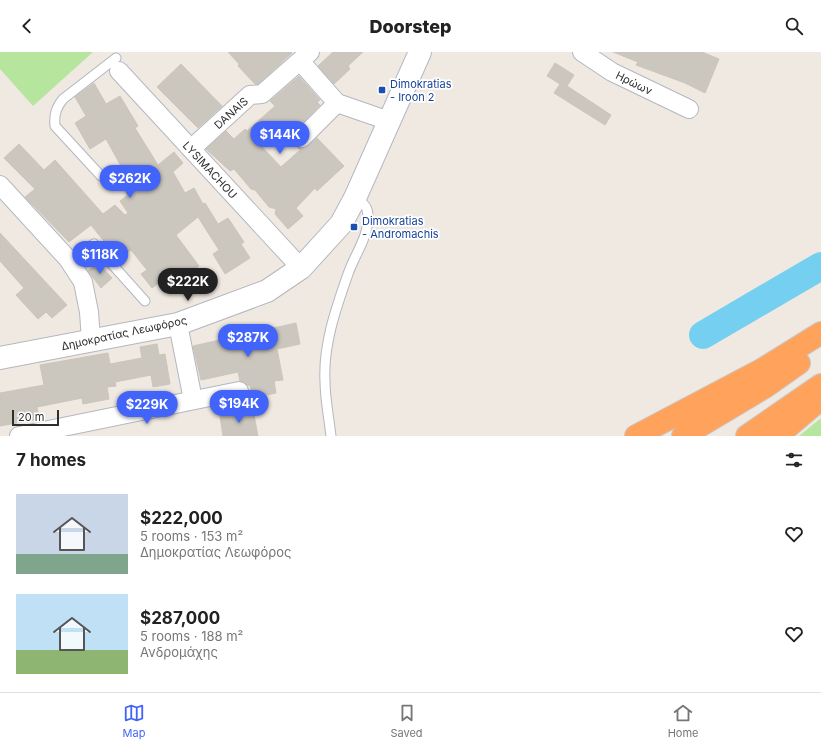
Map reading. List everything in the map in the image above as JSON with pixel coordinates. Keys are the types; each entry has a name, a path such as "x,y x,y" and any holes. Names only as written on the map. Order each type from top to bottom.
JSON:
{"highway":[{"path":"636,436 763,369 821,333"},
{"path":"683,436 765,387 821,348"},
{"path":"747,436 821,386"},
{"path":"777,436 821,399"}],"street":[{"name":"Δημοκρατίας Λεωφόρος","path":"0,358 178,324 267,291 301,268 341,224 355,198 420,52"},
{"name":"Ηρώων","path":"582,52 612,72 689,109"},
{"path":"305,57 337,103 389,121"},
{"name":"DANAIS","path":"191,149 250,95 262,94 305,57"},
{"name":"LYSIMACHOU","path":"118,60 191,149 301,268"},
{"path":"302,138 337,103"},
{"path":"0,185 68,259 83,282 87,297 91,340"},
{"path":"178,324 193,400"},
{"path":"19,436 240,391"}],"lane":[{"path":"101,176 55,126 54,118 56,108 63,100 118,60"},
{"path":"331,436 324,380 326,350 332,323 348,272 368,225 367,208 364,203 355,198"},
{"path":"68,259 94,244 144,301"}],"green space":[{"path":"0,52 93,52 33,106 0,69"},
{"path":"821,418 821,436 799,436"}],"building":[{"path":"228,52 292,53 258,84 255,84 238,66 239,64"},
{"path":"333,52 363,52 348,66 350,69 334,84 318,66"},
{"path":"613,52 702,52 719,59 705,93 685,83 636,65 638,62"},
{"path":"555,63 574,75 567,86 611,115 605,125 554,93 560,84 547,76"},
{"path":"181,64 222,106 198,128 157,87"},
{"path":"299,76 320,100 317,102 320,105 295,131 292,136 292,141 282,129 262,147 281,167 300,150 297,147 305,148 317,138 344,166 317,191 315,188 296,208 303,216 288,229 275,214 276,209 269,207 255,190 251,189 234,169 230,171 206,149 226,131 234,139 245,129 247,131 275,106 270,101"},
{"path":"94,83 106,104 120,96 138,126 135,128 158,165 174,152 183,163 173,172 185,193 194,188 203,204 205,203 218,224 228,218 244,242 241,244 250,258 225,274 213,254 219,250 198,217 176,235 199,266 186,276 189,281 171,294 161,281 152,288 141,274 147,270 131,250 125,254 118,244 111,250 91,225 69,242 25,197 35,189 4,158 19,144 44,170 55,160 103,214 115,205 125,215 128,213 120,201 128,195 126,193 131,189 125,178 127,177 106,139 90,149 75,123 86,116 75,97"},
{"path":"0,233 67,305 52,318 46,312 38,319 16,295 24,288 0,261"},
{"path":"98,263 112,278 101,288 88,271"},
{"path":"296,323 300,344 277,349 283,380 274,381 276,393 253,398 250,385 248,386 240,381 238,372 201,380 193,346"},
{"path":"157,344 159,355 165,354 170,384 153,387 151,375 115,382 116,386 107,387 109,399 83,404 82,398 37,407 39,419 0,426 0,393 44,385 40,365 108,353 110,364 142,358 140,347"},
{"path":"253,410 258,436 223,436 220,416"}],"waterway":[{"path":"703,335 821,266"}],"place":[{"name":"Dimokratias - Iroon 2","path":"382,90"},
{"name":"Dimokratias - Andromachis","path":"354,227"}]}
